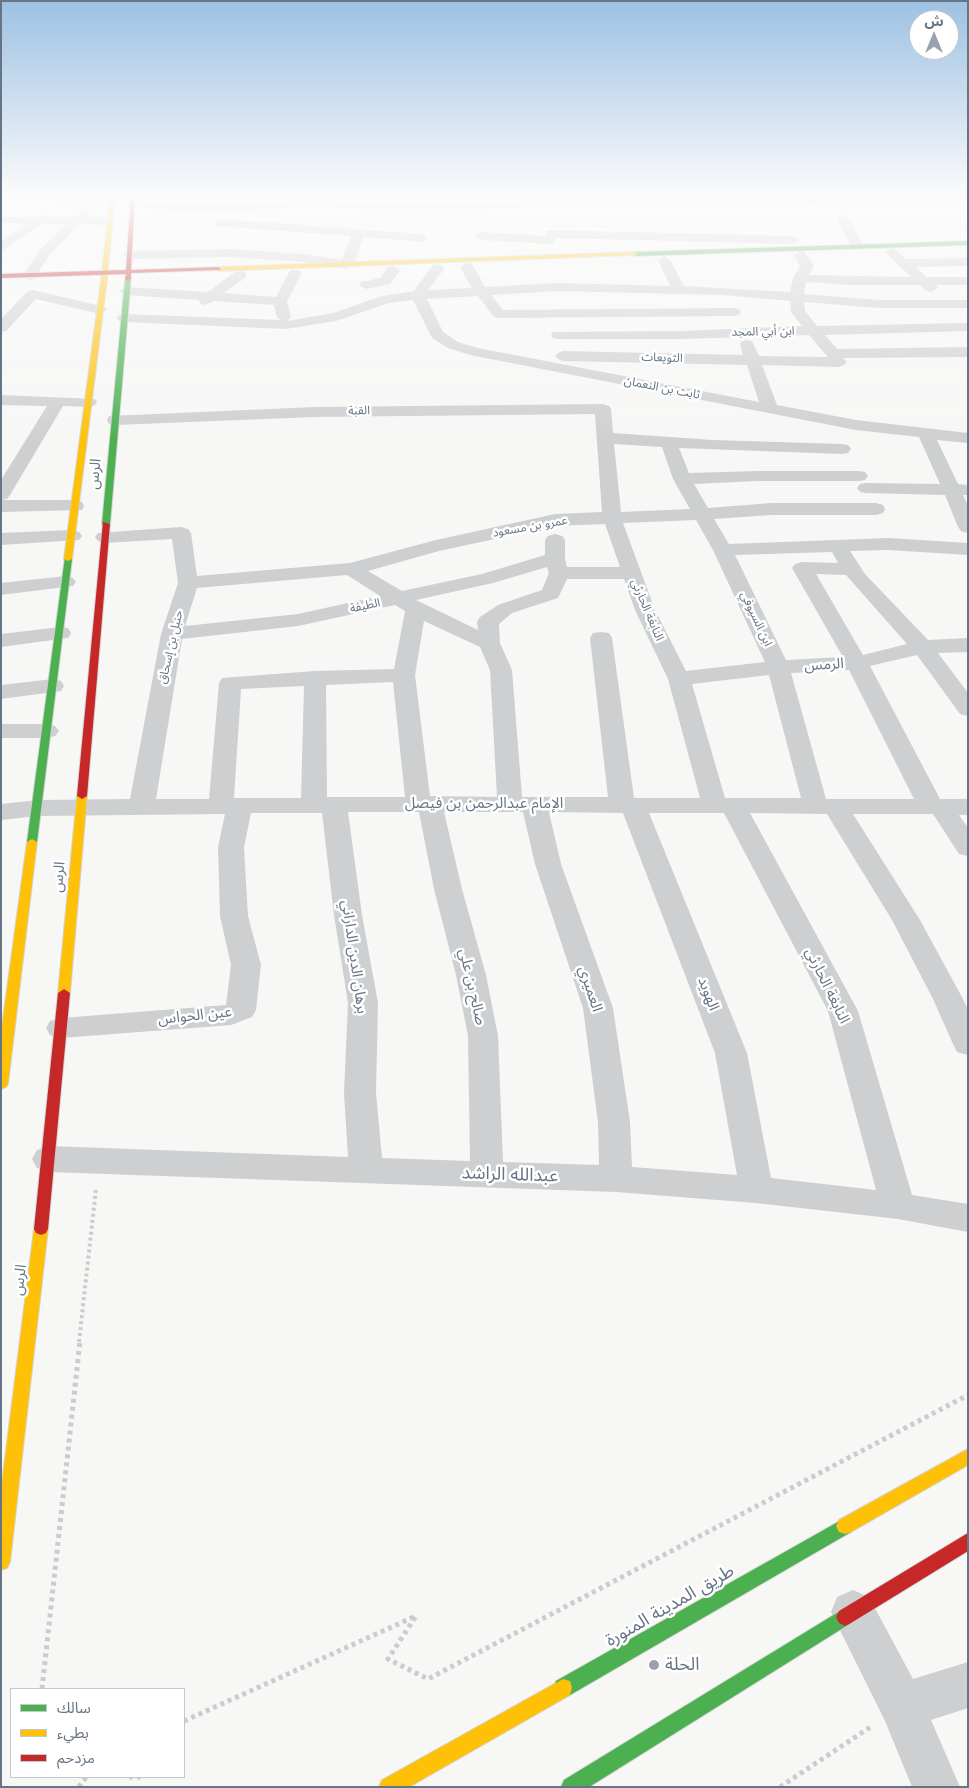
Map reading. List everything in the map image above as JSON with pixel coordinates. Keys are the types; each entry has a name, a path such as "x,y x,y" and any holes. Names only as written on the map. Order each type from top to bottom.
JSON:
{"street":[{"path":"62,276 105,277 210,297 280,300"},
{"name":"الرس","path":"1,1562 49,1159 127,276"},
{"path":"127,281 180,276"},
{"path":"127,281 213,276"},
{"path":"177,321 238,276"},
{"path":"286,325 280,300 295,276"},
{"path":"366,285 385,281 388,276"},
{"path":"418,295 430,276"},
{"path":"473,276 499,314 734,312"},
{"path":"673,276 679,290"},
{"path":"916,276 953,304 968,320"},
{"path":"1,282 105,277"},
{"name":"الرس","path":"1,1084 105,277"},
{"path":"836,358 798,312 796,297 800,278 922,282 968,281"},
{"path":"124,318 286,325 336,317 387,299 418,295 558,287 723,290 880,304 968,304"},
{"path":"723,290 744,332 752,361 770,409"},
{"path":"1,328 33,294 100,310"},
{"name":"ثابت بن النعمان","path":"418,295 437,335 453,345 485,354 826,419 968,438"},
{"path":"574,312 577,356"},
{"name":"ابن أبي المجد","path":"558,335 682,335 813,330 968,328"},
{"path":"951,352 968,367"},
{"name":"الثويعات","path":"485,354 752,361 968,352"},
{"path":"1,495 58,401"},
{"path":"4,403 89,402"},
{"name":"القبة","path":"115,420 315,412 603,408"},
{"name":"النابغة الحارثي","path":"603,408 612,518 631,573 645,610 680,679 724,806 842,1011 898,1206"},
{"path":"826,419 876,509 889,544"},
{"path":"926,433 959,489 968,527"},
{"path":"604,438 842,449"},
{"name":"ابن السيوفي","path":"669,442 682,479 723,550 778,667 826,807 906,920 948,999 968,1044"},
{"path":"682,479 757,476 959,489"},
{"path":"1,506 76,506"},
{"name":"عمرو بن مسعود","path":"188,583 351,569 436,546 555,520 771,509 876,509"},
{"name":"العميري","path":"555,520 557,566 551,594 505,609 488,622 489,643 501,670 522,804 548,864 598,1008 614,1122 616,1179"},
{"name":"حنبل بن إسحاق","path":"105,537 181,533 188,583 172,634 150,746 142,806"},
{"path":"1,539 72,536"},
{"path":"723,550 889,544 968,549"},
{"path":"836,546 851,569 922,647 968,709"},
{"name":"الطيفة","path":"172,634 298,620 408,604 486,579 557,566 631,573"},
{"path":"851,569 802,568 857,662 936,807 968,848"},
{"path":"351,569 408,604 489,643"},
{"path":"1,589 66,582"},
{"name":"صالح بن علي","path":"408,604 404,675 424,804 471,975 484,1036 487,1174"},
{"path":"1,641 60,634"},
{"name":"الهويد","path":"601,638 628,805 730,1053 744,1117 756,1190"},
{"name":"الرمس","path":"680,679 778,667 857,662 922,647 968,645"},
{"name":"عين الحواس","path":"61,1028 232,1015 241,1010 246,965 234,916 231,847 230,683 404,675"},
{"name":"برهان الدين الداراني","path":"315,678 324,805 348,915 364,1003 360,1093 366,1170"},
{"path":"1,692 53,686"},
{"path":"1,731 47,731"},
{"name":"الإمام عبدالرحمن بن فيصل","path":"1,812 38,808 81,807 424,804 968,808"},
{"name":"عبدالله الراشد","path":"49,1159 616,1179 756,1190 898,1206 968,1218"},
{"name":"طريق المدينة المنورة","path":"389,1787 968,1456"},
{"path":"571,1787 968,1541"},
{"path":"853,1612 902,1706 936,1787"},
{"path":"902,1706 968,1685"}],"path":[{"path":"42,1688 99,1160"},
{"path":"185,1721 416,1616 388,1659 428,1679 968,1395"},
{"path":"780,1787 902,1706"}],"traffic: fast":[{"path":"106,524 128,279"},
{"path":"32,842 68,559"},
{"path":"563,1688 845,1526"},
{"path":"571,1787 845,1617"}],"traffic: slow":[{"path":"68,559 104,276"},
{"path":"64,993 82,796"},
{"path":"1,1084 32,842"},
{"path":"1,1562 41,1229"},
{"path":"845,1526 968,1456"},
{"path":"389,1787 563,1688"}],"traffic: jam":[{"path":"82,796 106,524"},
{"path":"41,1229 64,993"},
{"path":"845,1617 968,1541"}],"place":[{"name":"الحلة","path":"654,1665"}]}
